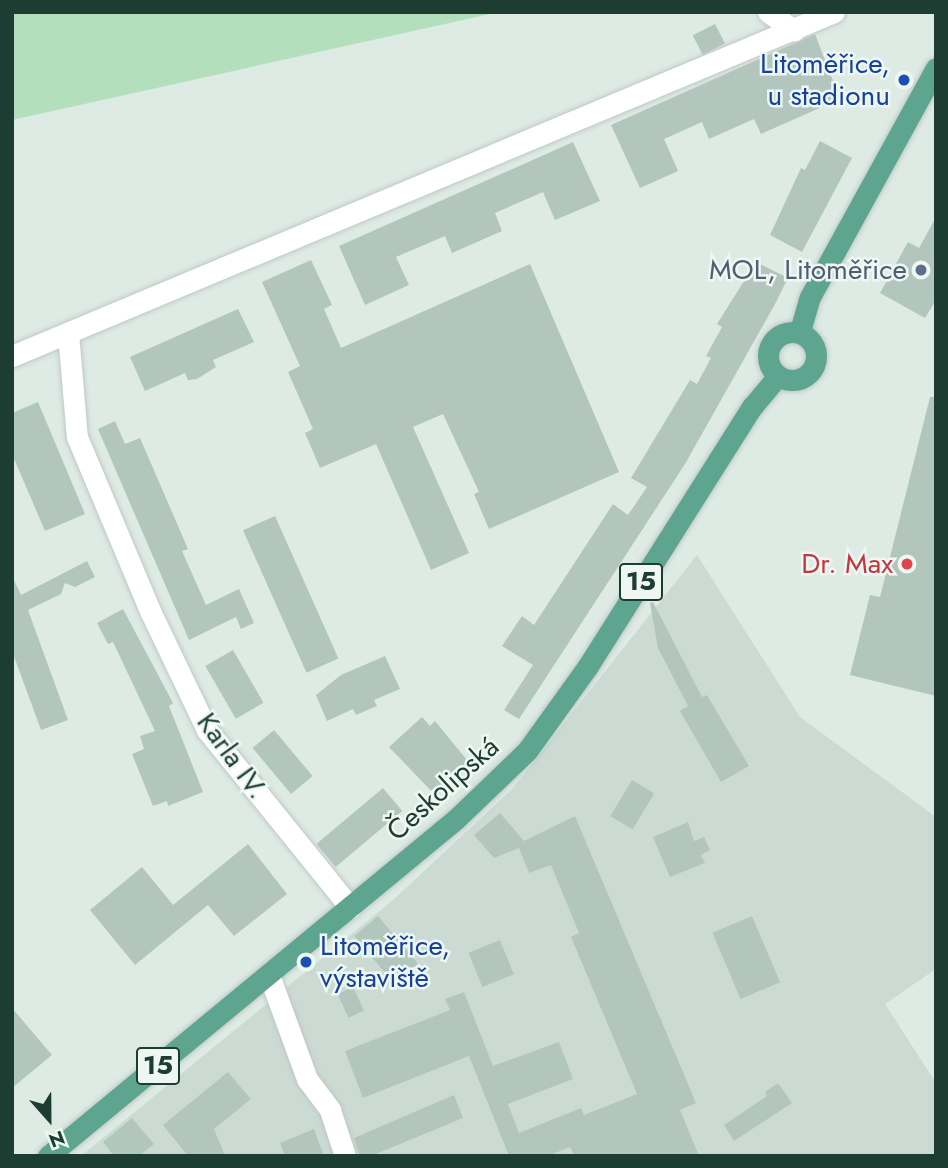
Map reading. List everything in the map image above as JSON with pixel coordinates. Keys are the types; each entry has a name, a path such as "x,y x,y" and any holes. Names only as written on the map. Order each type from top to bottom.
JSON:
{"main road":[{"path":"800,331 810,297 936,68"},
{"path":"800,331 814,344 814,365 796,381 777,376 769,365 772,345 787,332 800,331"},
{"name":"Českolipská","path":"48,1156 456,819 527,751 588,666 752,407 777,376"}],"street":[{"path":"768,12 794,30"},
{"path":"12,356 834,12"},
{"name":"Karla IV.","path":"68,333 77,437 140,587 207,730 350,907"},
{"path":"269,975 307,1079 330,1110 345,1156"}],"shaded area":[{"path":"697,555 800,717 936,817 936,969 885,1004 936,1083 936,1156 81,1156 392,901 513,788"}],"green space":[{"path":"12,12 499,12 12,120"}],"building":[{"path":"715,24 725,44 703,55 693,35"},
{"path":"815,34 840,99 761,134 754,119 709,139 702,122 664,139 678,171 640,188 611,125"},
{"path":"820,141 852,158 802,252 770,235 801,168 805,170"},
{"path":"573,142 600,201 555,220 543,192 495,213 502,231 452,253 445,236 396,257 409,285 365,305 339,246"},
{"path":"936,217 936,300 925,318 880,293 908,242 919,248"},
{"path":"311,260 332,305 324,309 341,348 530,264 619,472 489,529 474,494 479,492 443,414 413,427 469,553 431,570 376,444 320,468 305,433 313,429 288,372 300,366 262,282"},
{"path":"756,262 788,278 774,306 685,464 519,719 504,710 533,665 502,646 522,616 534,625 613,504 628,515 647,487 631,478 690,380 697,384 711,358 706,356 722,327 717,324"},
{"path":"238,309 254,342 213,360 216,367 197,379 188,380 185,373 145,391 130,357"},
{"path":"930,397 936,397 936,696 850,675 870,595 880,597"},
{"path":"38,402 85,514 45,531 12,454 12,413"},
{"path":"115,421 125,444 140,438 188,549 182,551 206,605 239,589 254,623 241,629 236,617 189,640 98,429"},
{"path":"275,516 338,659 306,673 243,530"},
{"path":"87,561 95,577 75,587 65,583 61,594 28,610 68,720 41,730 12,651 12,576 21,595"},
{"path":"653,602 702,697 707,695 749,766 721,782 680,711 688,706 658,648 650,603"},
{"path":"123,609 173,703 169,706 203,792 168,806 167,801 153,806 132,754 144,749 140,736 155,731 113,642 108,644 97,623"},
{"path":"233,650 264,703 236,719 205,666"},
{"path":"385,656 400,689 374,700 377,706 356,715 353,709 327,721 316,695 341,675"},
{"path":"422,717 430,726 435,721 471,765 436,796 389,747"},
{"path":"274,730 313,776 291,794 253,748"},
{"path":"632,780 654,793 633,829 610,816"},
{"path":"383,788 402,811 336,867 316,844"},
{"path":"500,813 524,841 575,816 696,1103 680,1110 699,1156 574,1156 570,1147 547,1156 509,1156 469,1056 363,1098 345,1051 450,1010 445,999 464,992 493,1066 559,1042 573,1079 508,1104 519,1133 581,1108 584,1115 637,1094 571,937 579,933 551,865 529,873 519,848 494,858 474,835"},
{"path":"688,822 694,841 704,837 710,850 701,855 705,863 670,877 653,837"},
{"path":"248,844 287,894 234,936 208,905 135,965 90,910 142,867 173,905"},
{"path":"378,916 418,963 394,983 354,936"},
{"path":"752,916 780,982 741,999 712,933"},
{"path":"500,940 514,974 482,987 468,953"},
{"path":"353,987 364,1011 349,1018 338,994"},
{"path":"12,1008 52,1055 12,1088"},
{"path":"228,1072 251,1099 214,1129 225,1156 188,1156 163,1125"},
{"path":"778,1083 792,1103 734,1141 724,1125 767,1096 765,1092"},
{"path":"454,1095 463,1118 371,1156 360,1156 354,1138"},
{"path":"132,1118 154,1144 139,1156 114,1156 103,1142"},
{"path":"314,1129 324,1156 285,1156 280,1143"}],"place":[{"name":"Litoměřice, u stadionu","path":"904,80"},
{"name":"MOL, Litoměřice","path":"921,270"},
{"name":"Dr. Max","path":"907,564"},
{"name":"Litoměřice, výstaviště","path":"306,962"}]}
